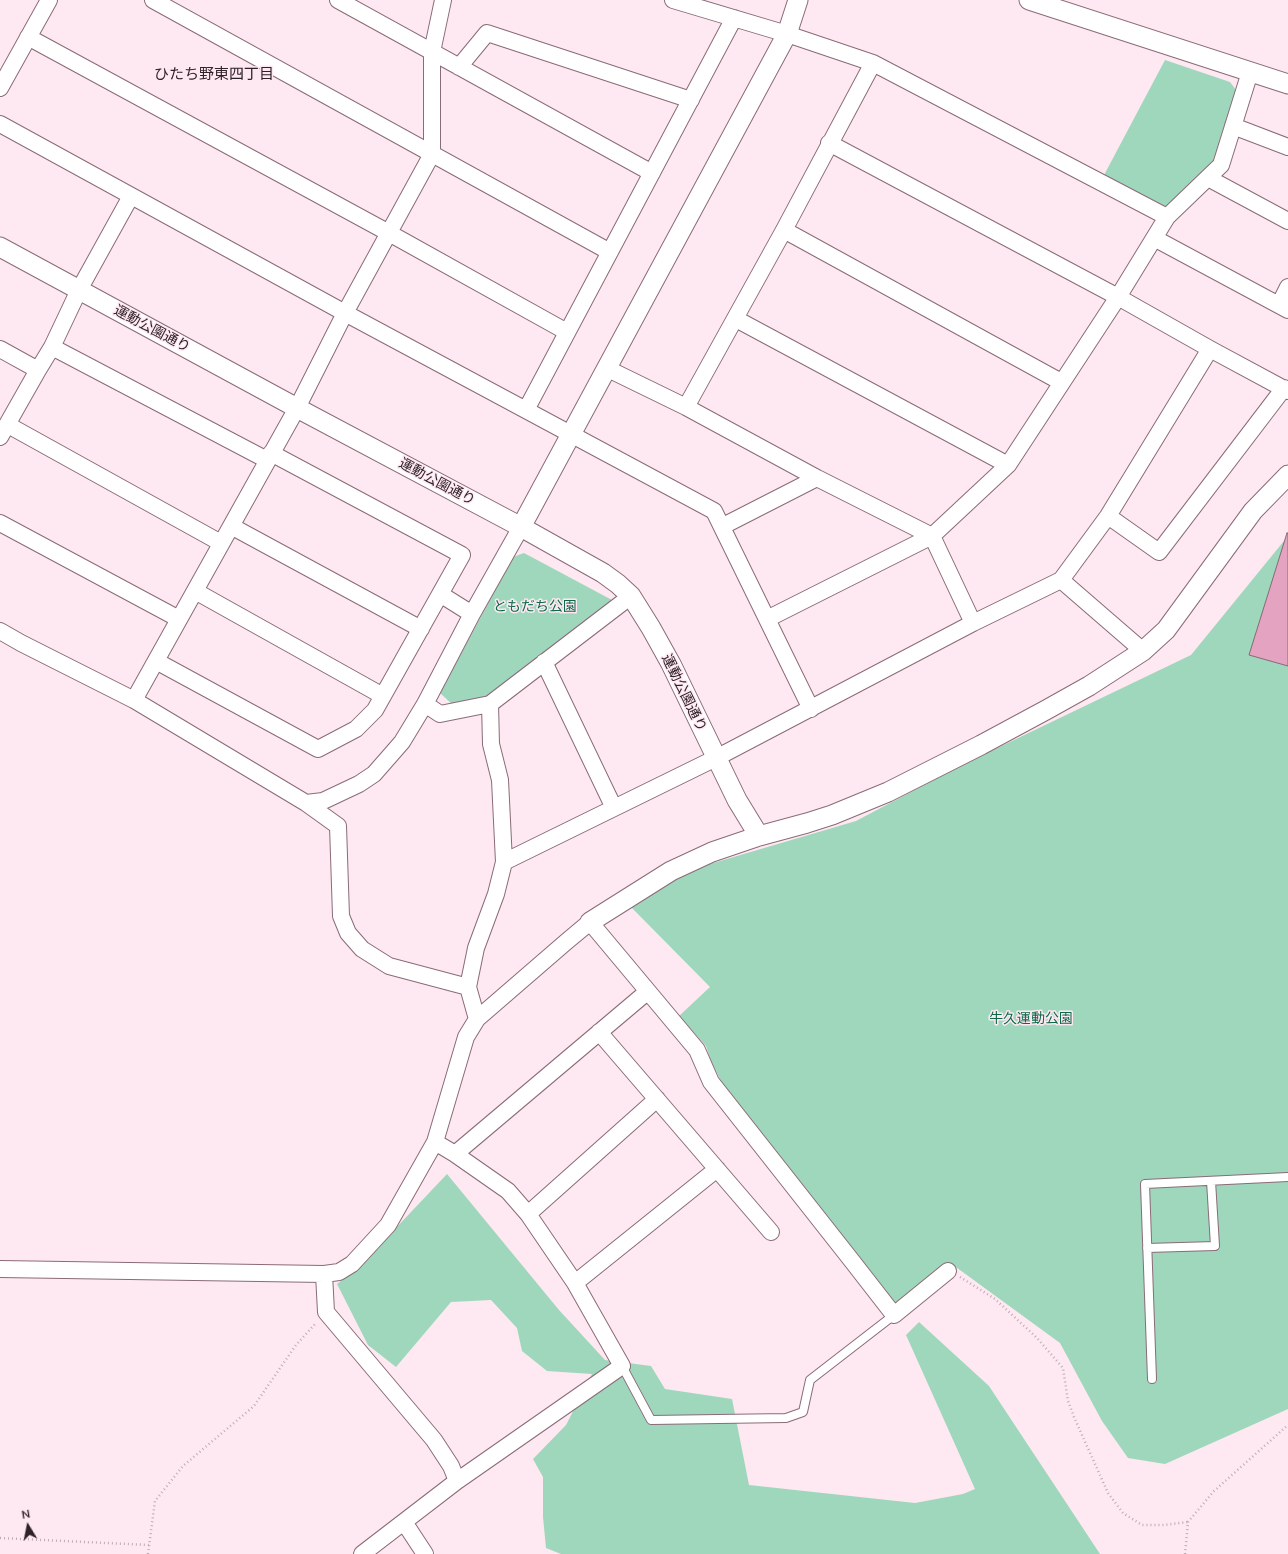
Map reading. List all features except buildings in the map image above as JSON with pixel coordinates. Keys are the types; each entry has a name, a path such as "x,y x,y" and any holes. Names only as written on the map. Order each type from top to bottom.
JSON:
{"street":[{"path":"0,88 49,0"},
{"path":"153,0 610,252"},
{"path":"338,0 652,173"},
{"path":"134,700 297,408 345,313 432,154 432,52 443,0"},
{"path":"673,0 786,34 873,63 1167,218"},
{"path":"306,803 323,801 341,794 374,774 402,742 425,704 472,614 521,527 786,34 798,0"},
{"path":"1029,0 1288,84"},
{"path":"526,410 734,18"},
{"path":"459,67 487,33 691,100"},
{"path":"28,38 389,233 567,332"},
{"path":"686,407 736,319 873,63"},
{"path":"767,619 932,536 1008,465 1118,297 1167,218 1221,165 1250,72"},
{"path":"0,124 345,313 714,511 723,526 811,709"},
{"path":"1233,126 1288,147"},
{"path":"829,143 1118,297 1286,390 1159,552 1108,516"},
{"path":"1208,178 1288,221"},
{"path":"131,196 79,290 52,347 4,431 222,542"},
{"path":"784,230 1061,382"},
{"path":"1154,238 1283,307 1288,287"},
{"name":"運動公園通り","path":"0,246 297,408 521,527 603,573 618,584 631,596 651,628 671,664 737,800 759,836"},
{"path":"736,319 1008,465"},
{"path":"52,347 462,555 375,710 356,729 318,749 156,661"},
{"path":"0,349 38,370"},
{"path":"504,862 716,758 973,623 1061,580 1108,516 1210,349"},
{"path":"606,368 686,407 817,478 932,536 973,623"},
{"path":"0,1269 324,1274 339,1272 352,1264 388,1225 435,1142 466,1037 477,1019 548,956 590,922 670,871 712,852 759,836 807,824 888,792 1046,710 1089,686 1143,651 1166,630 1253,511 1288,475"},
{"path":"723,526 817,478"},
{"path":"0,522 179,619"},
{"path":"231,526 421,629"},
{"path":"1061,580 1143,651"},
{"path":"195,590 383,696"},
{"path":"440,594 472,614"},
{"path":"425,704 440,714 490,704 631,596"},
{"path":"0,632 134,700 306,803 338,826 340,916 348,933 362,949 389,966 468,987"},
{"path":"544,662 614,808"},
{"path":"477,1019 468,987 476,948 496,894 504,862 500,780 491,744 490,704"},
{"path":"590,922 697,1050 711,1082 894,1315 948,1271"},
{"path":"455,1154 647,992"},
{"path":"599,1032 771,1232"},
{"path":"528,1214 657,1099"},
{"path":"362,1554 457,1481 622,1366 576,1283 528,1214 508,1191 435,1142"},
{"path":"576,1283 717,1169"},
{"path":"324,1274 326,1312 434,1440 451,1466 457,1481"},
{"path":"404,1522 425,1554"}],"lane":[{"path":"1152,1379 1145,1184 1288,1177"},
{"path":"1147,1248 1215,1246 1211,1181"},
{"path":"622,1366 651,1420 786,1418 803,1412 810,1380 894,1315"}],"path":[{"path":"948,1271 995,1299 1037,1338 1063,1368 1068,1401 1074,1417 1108,1493 1123,1512 1142,1525 1164,1525 1188,1522"},
{"path":"148,1554 155,1501 183,1466 254,1406 296,1344 326,1312"},
{"path":"1185,1554 1188,1522 1214,1491 1288,1425"},
{"path":"0,1538 149,1545"}],"green space":[{"path":"1165,60 1230,82 1236,90 1214,160 1164,211 1103,177"},
{"name":"牛久運動公園","path":"1288,536 1288,1409 1165,1464 1128,1458 1102,1421 1060,1343 949,1262 896,1306 724,1087 711,1061 706,1046 679,1016 710,987 631,907 667,884 703,866 856,821 964,764 1191,655"},
{"name":"ともだち公園","path":"524,553 612,600 488,696 453,705 440,693 513,557"},
{"path":"447,1174 559,1310 605,1360 651,1366 665,1389 732,1399 749,1485 915,1503 963,1494 975,1489 906,1335 919,1322 989,1386 1100,1554 561,1554 546,1548 543,1517 543,1477 533,1459 566,1425 592,1374 547,1371 522,1351 517,1328 491,1300 451,1302 396,1367 368,1345 337,1284 358,1268"}],"district":[{"name":"ひたち野東四丁目","path":"214,74"}]}
